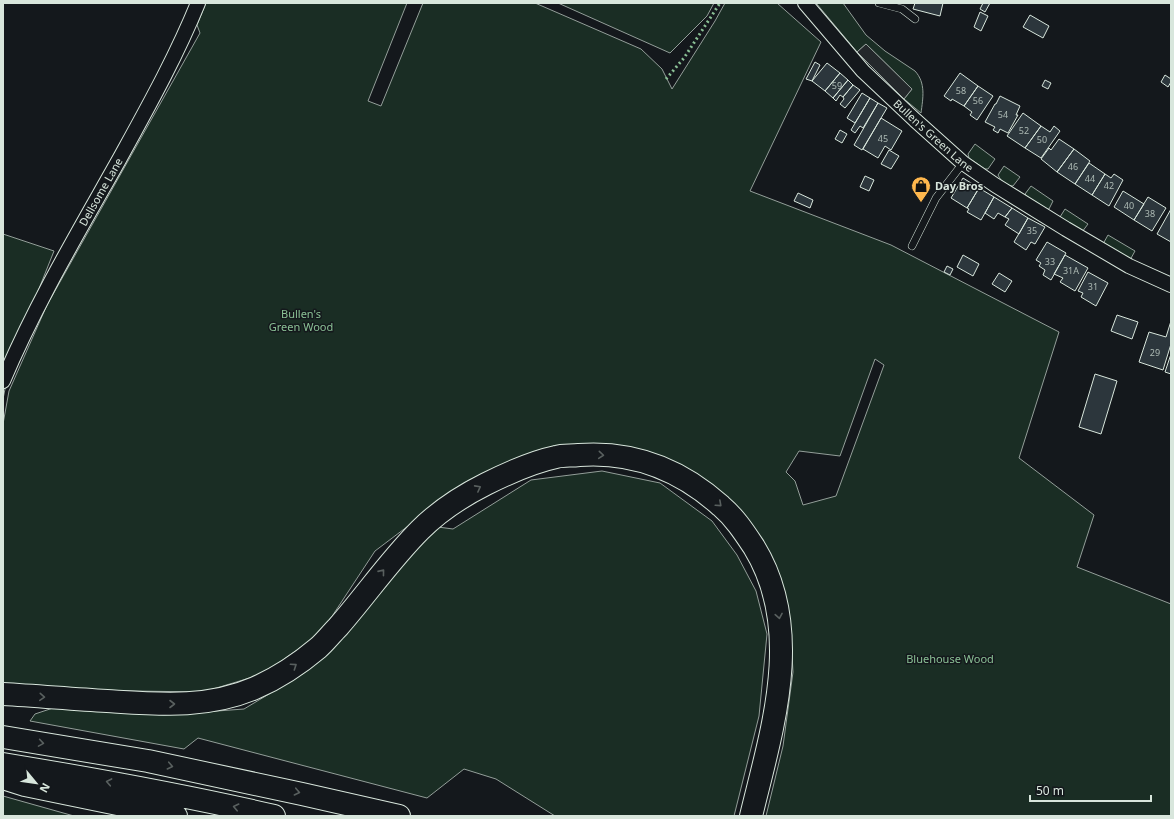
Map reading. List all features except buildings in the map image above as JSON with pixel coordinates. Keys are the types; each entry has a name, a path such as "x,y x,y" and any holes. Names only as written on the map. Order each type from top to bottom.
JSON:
{"highway":[{"path":"3,694 153,704 193,704 222,699 252,689 277,678 320,647 350,613 397,554 422,528 445,509 473,491 511,472 557,457 595,454 624,457 654,464 681,477 708,495 732,516 748,537 760,556 769,578 779,615 782,649 780,676 774,724 751,816"},
{"path":"3,737 148,761 399,816"},
{"path":"3,764 88,778 219,803 274,816"},
{"path":"3,778 25,785 176,816"}],"street":[{"name":"Dellsome Lane","path":"3,381 38,304 158,90 198,3"},
{"name":"Bullen's Green Lane","path":"806,3 863,71 915,120 964,163 995,185 1066,229 1129,266 1171,285"}],"lane":[{"path":"879,3 902,9 914,19"},
{"path":"912,246 936,198 964,163"}],"green space":[{"name":"Bullen's Green Wood","path":"206,3 407,3 368,101 381,106 423,3 535,3 641,49 662,69 672,89 725,3 777,3 821,42 750,191 891,245 1059,332 1019,458 1094,515 1077,567 1171,604 1171,816 766,816 783,746 793,672 790,621 767,551 666,460 538,452 469,480 375,551 321,633 263,674 203,692 64,690 3,686 3,424 9,391 47,305 200,33 197,25","holes":["875,359 884,365 836,496 803,505 795,481 786,472 799,451 840,456"]},
{"path":"558,3 714,3 707,16 670,53"},
{"path":"816,3 843,3 866,35 885,51 915,71 921,81 923,91 921,113 904,99 912,89 866,44 857,52"},
{"path":"975,144 995,159 988,169 985,169 969,158 968,154"},
{"path":"1004,166 1020,177 1013,186 1004,183 998,175"},
{"path":"1031,186 1053,201 1049,209 1046,210 1028,198 1025,194"},
{"path":"1065,209 1088,224 1082,232 1060,217"},
{"path":"3,234 54,251 11,359 3,399"},
{"path":"1108,235 1135,251 1130,260 1103,244"},
{"path":"602,471 660,483 712,521 737,555 756,591 767,634 759,716 734,816 555,816 496,779 464,769 427,798 198,738 184,749 30,721 35,714 56,707 164,715 244,709 304,673 349,629 394,573 438,527 453,529 531,480"},
{"path":"3,796 74,816 3,816"}],"shaded area":[{"path":"866,44 912,89 904,99 857,52"}],"hedge":[{"path":"666,79 684,58 720,3"}],"place":[{"name":"Day Bros","path":"921,203"}],"park label":[{"name":"Bluehouse Wood","path":"950,659"}]}
